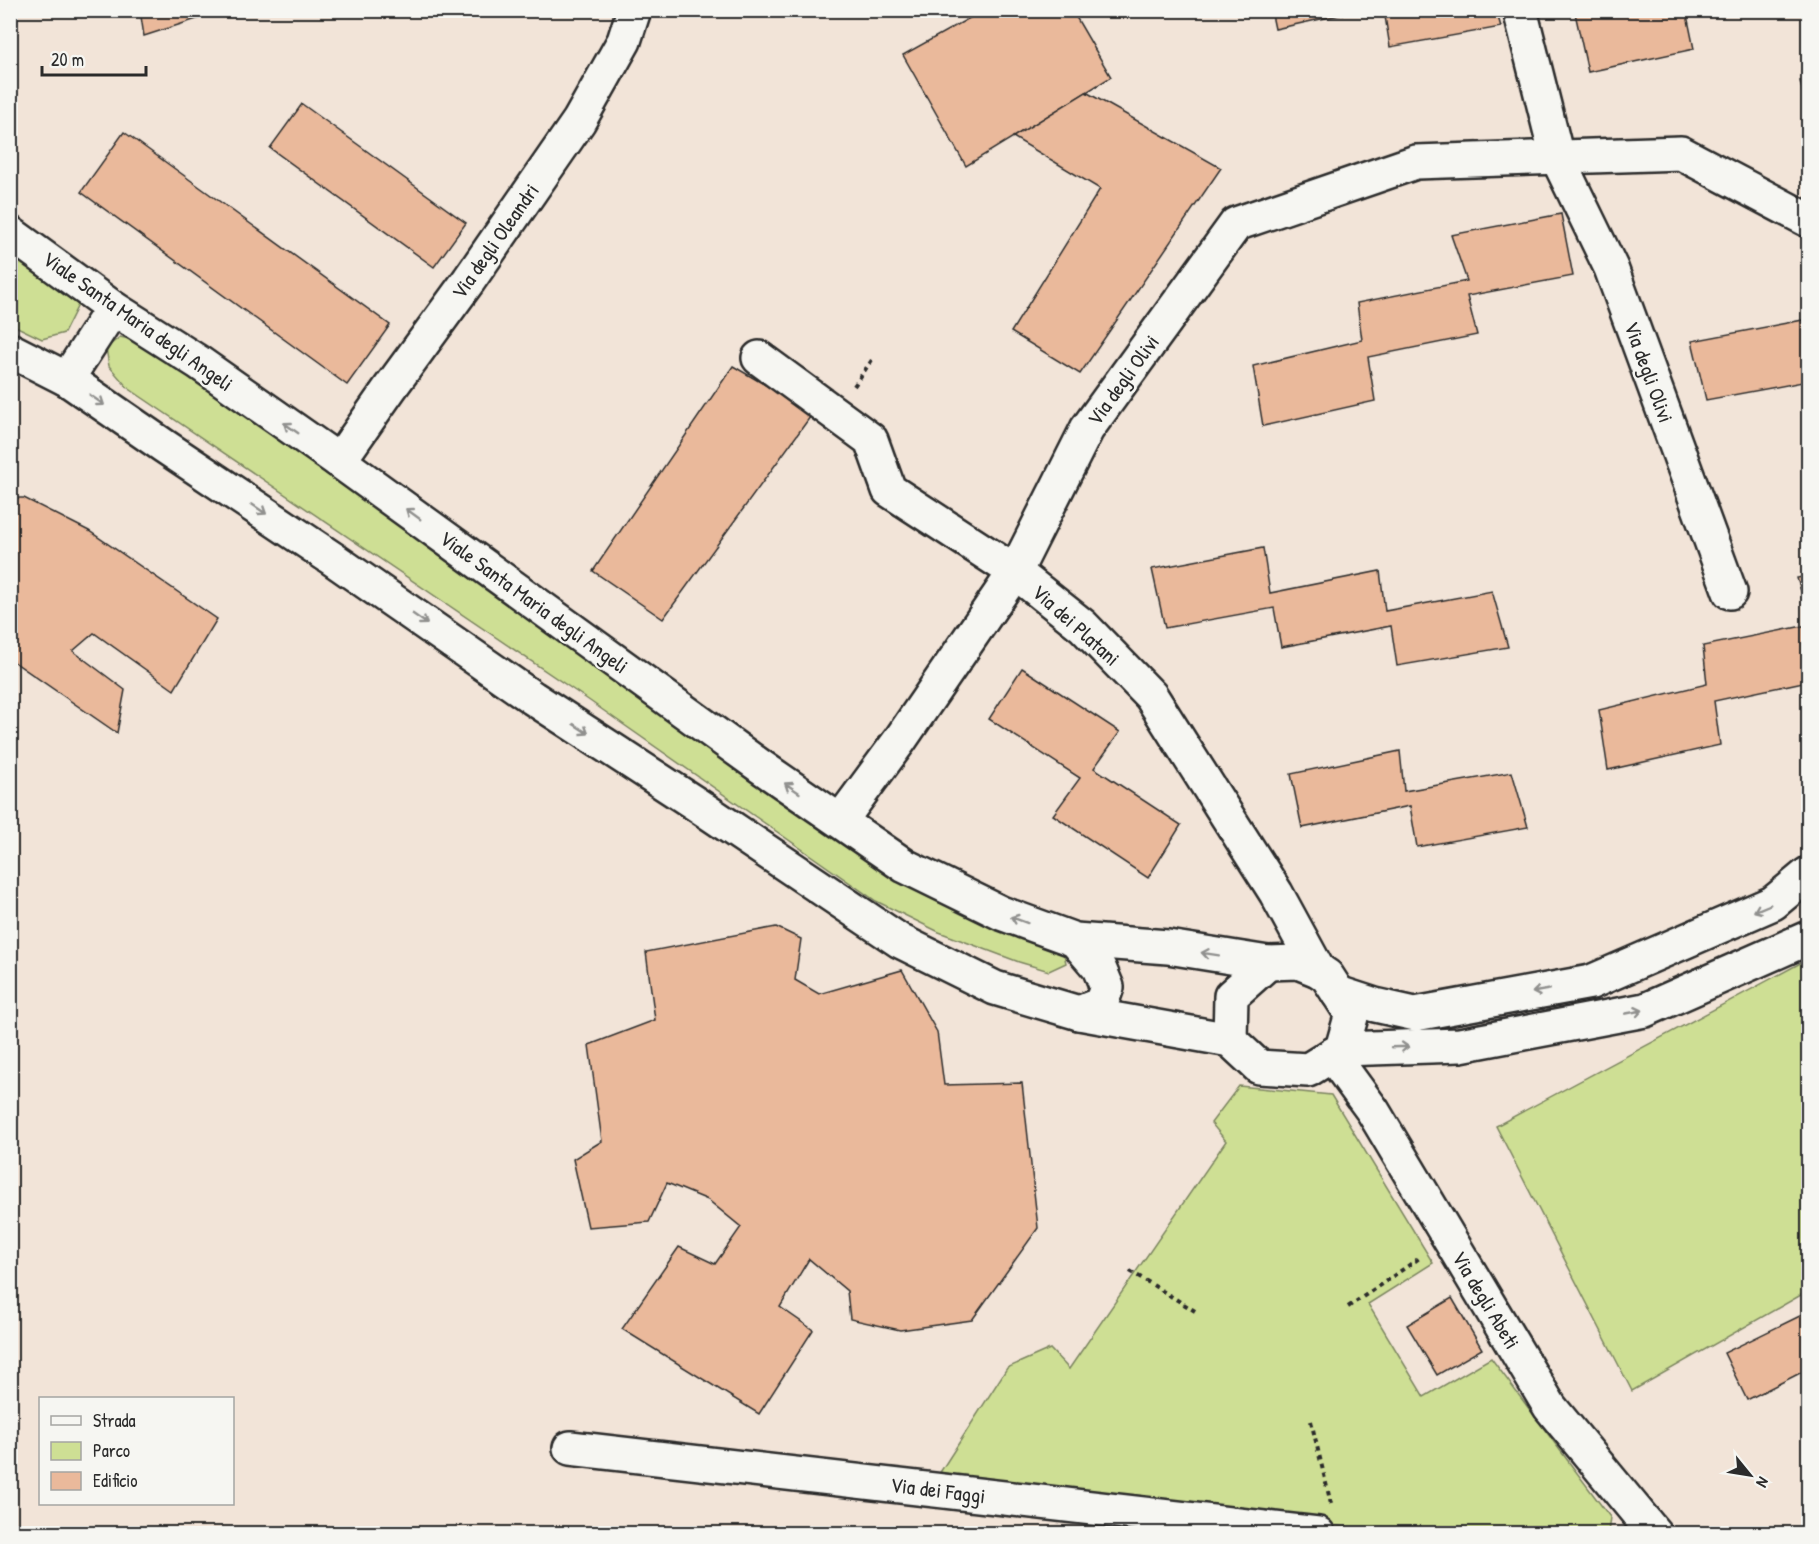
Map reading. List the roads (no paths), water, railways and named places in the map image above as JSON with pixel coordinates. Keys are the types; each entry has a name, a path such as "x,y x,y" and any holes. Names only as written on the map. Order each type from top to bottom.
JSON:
{"street":[{"name":"Via degli Oleandri","path":"339,461 579,122 624,41 634,10"},
{"name":"Via degli Olivi","path":"1520,10 1557,157 1611,268 1730,592"},
{"name":"Via degli Olivi","path":"841,820 900,740 1015,572 1087,429 1236,224 1416,162 1681,153 1809,220"},
{"name":"Viale Santa Maria degli Angeli","path":"10,233 112,308 198,362 339,461 760,766 905,866 1001,913 1075,940 1168,947 1268,963 1298,962 1328,981 1375,1005 1415,1014 1591,982 1773,903 1809,874"},
{"name":"Viale Santa Maria degli Angeli","path":"67,379 112,308"},
{"path":"10,350 67,379 533,698 900,941 995,988 1079,1013 1230,1040 1259,1067 1308,1070 1337,1052 1460,1045 1645,1010 1809,938"},
{"name":"Via dei Platani","path":"759,358 871,440 889,490 1015,572 1083,626 1151,696 1276,893 1328,981"},
{"name":"Viale Santa Maria degli Angeli","path":"1075,940 1099,968 1107,987 1101,1004 1079,1013"},
{"path":"1230,1040 1231,996 1268,963"},
{"path":"1328,981 1349,1010 1351,1017 1337,1052"},
{"path":"1591,982 1592,1020"},
{"name":"Via degli Abeti","path":"1337,1052 1550,1407 1655,1533"},
{"name":"Via dei Faggi","path":"570,1448 1316,1527"}]}
